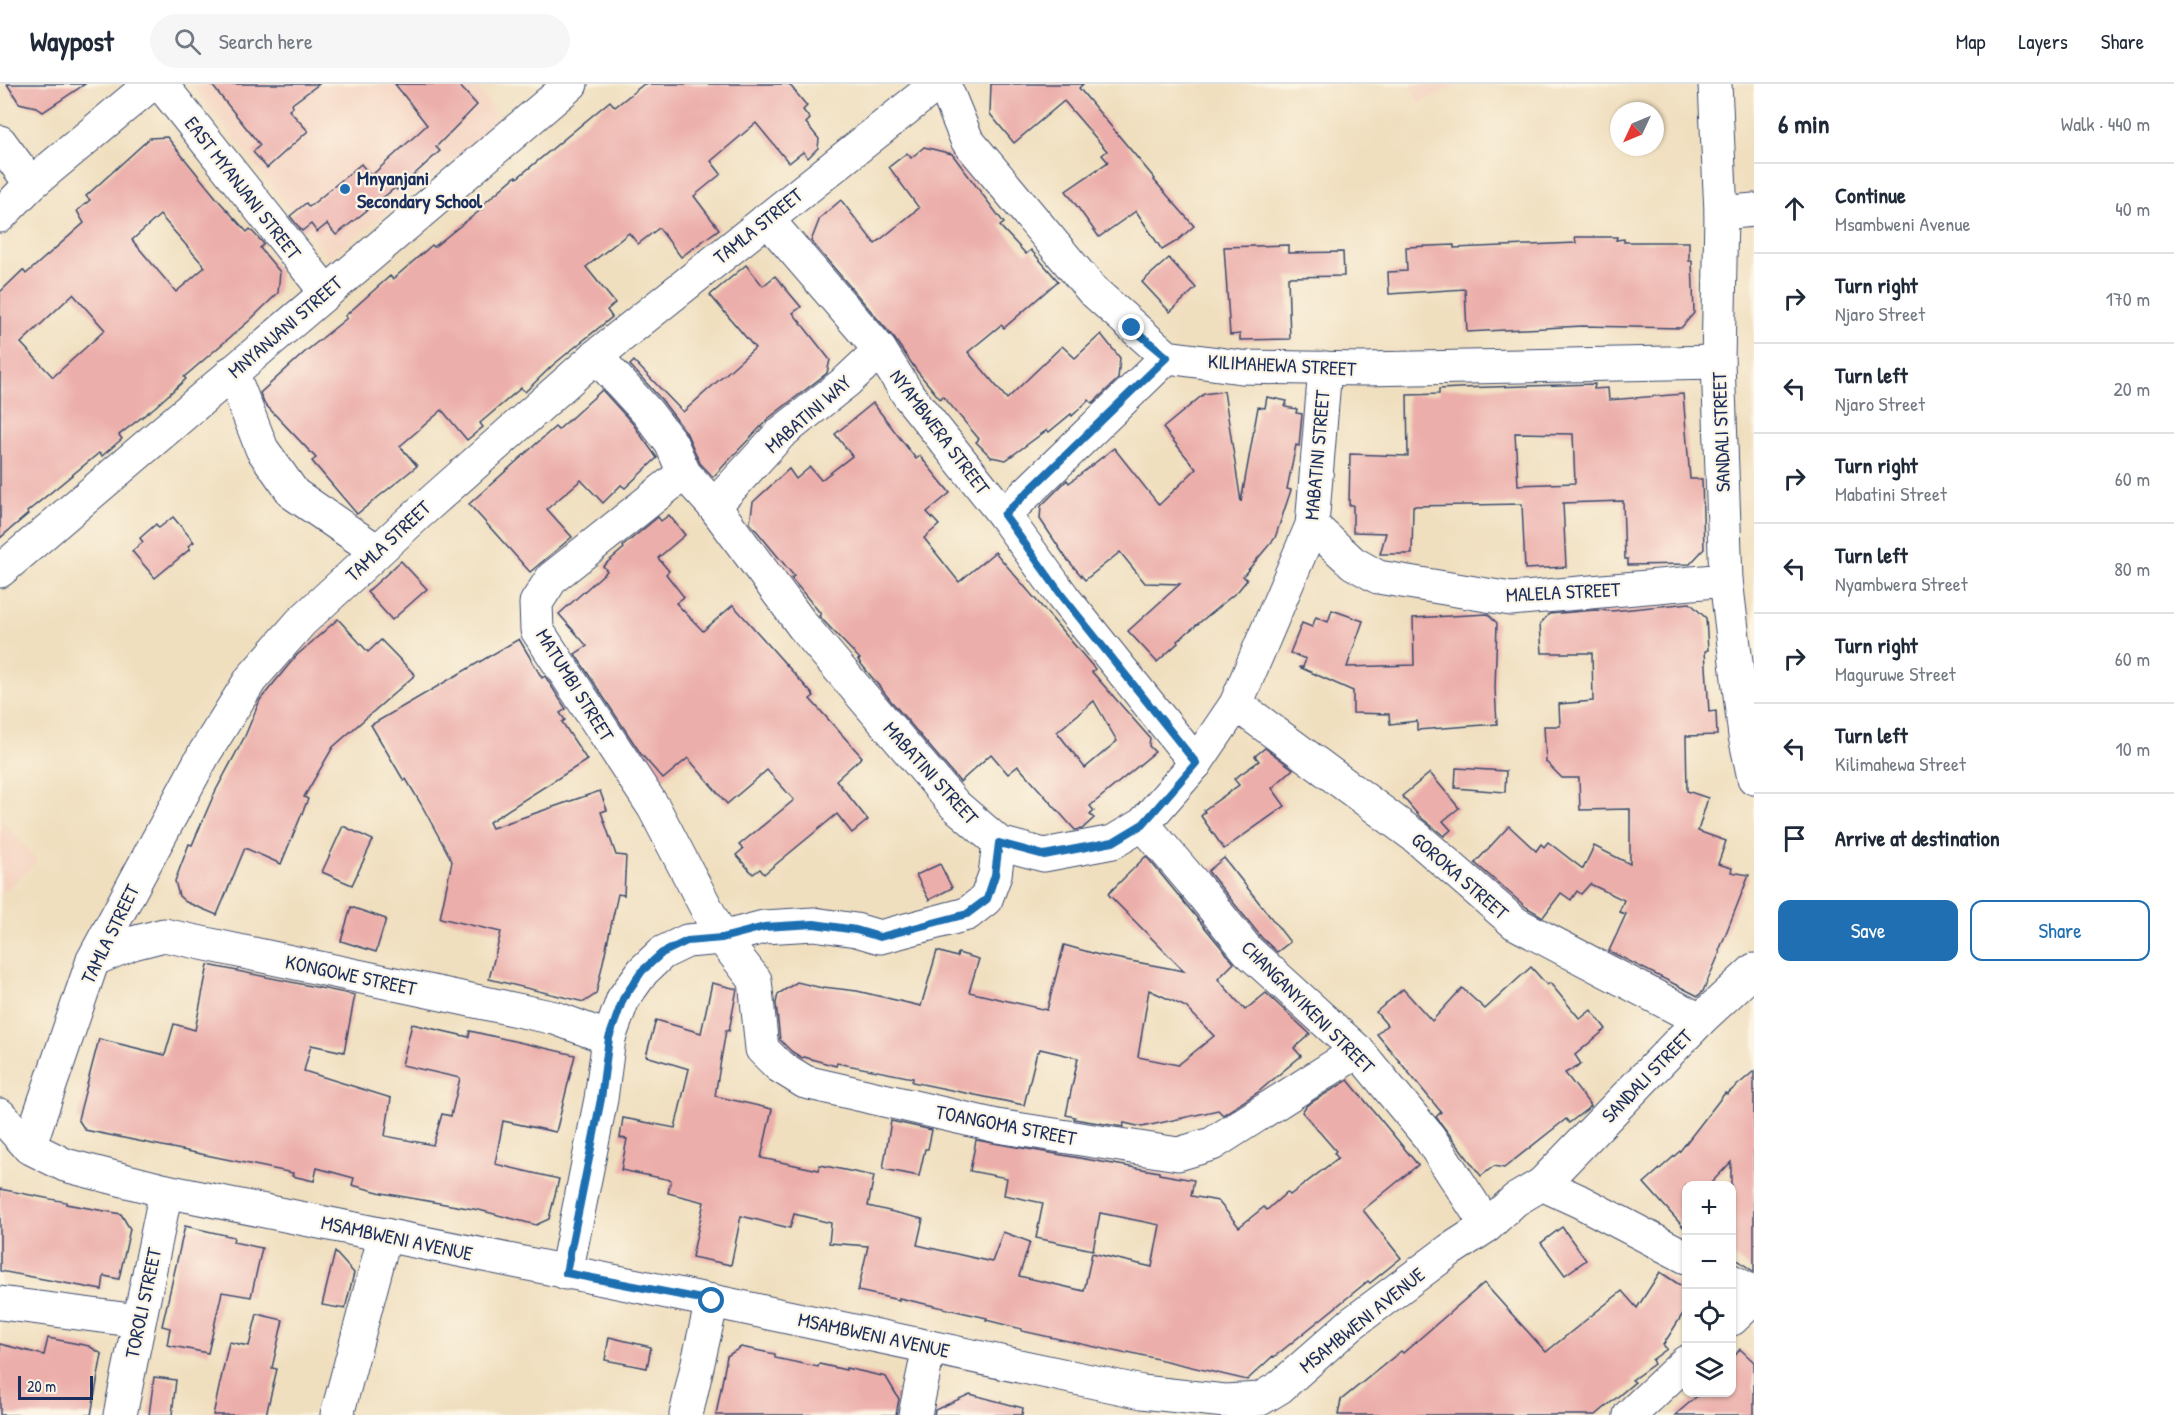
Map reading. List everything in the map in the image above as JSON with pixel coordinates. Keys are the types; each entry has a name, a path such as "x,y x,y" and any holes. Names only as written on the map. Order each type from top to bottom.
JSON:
{"street":[{"path":"0,216 31,184 151,84"},
{"name":"EAST MYANJANI STREET","path":"161,84 326,292"},
{"name":"MNYANJANI STREET","path":"0,571 571,84"},
{"name":"TAMLA STREET","path":"29,1147 93,960 204,754 251,679 301,622 377,551 596,356 937,84"},
{"path":"944,84 967,140 1092,290 1167,357 1004,515"},
{"name":"SANDALI STREET","path":"1715,84 1721,213 1718,362 1726,580 1745,736 1754,778"},
{"path":"0,142 31,184"},
{"path":"1721,213 1754,210"},
{"name":"NYAMBWERA STREET","path":"766,219 880,350 909,396 1004,515 1063,597 1196,763"},
{"name":"MABATINI WAY","path":"714,506 781,433 848,381 880,350"},
{"name":"MABATINI STREET","path":"596,356 671,443 684,473 714,506 803,626 955,805 999,843 1044,855 1113,842 1143,824 1196,763 1236,704 1312,525 1325,368"},
{"name":"KILIMAHEWA STREET","path":"1167,357 1241,367 1325,368 1718,362"},
{"path":"232,372 262,449 294,494 377,551"},
{"name":"MATUMBI STREET","path":"684,473 552,578 536,603 537,630 654,808 722,938"},
{"name":"MALELA STREET","path":"1312,525 1353,563 1378,577 1511,599 1726,580"},
{"name":"GOROKA STREET","path":"1236,704 1416,837 1515,923 1700,1020"},
{"name":"CHANGANYIKENI STREET","path":"1143,824 1248,951 1358,1051 1429,1137 1487,1226"},
{"path":"566,1273 601,1099 609,1038 623,999 642,971 662,953 687,941 722,938 764,927 814,924 856,930 880,937 967,914 987,899 995,875 999,843"},
{"name":"KONGOWE STREET","path":"93,960 133,943 164,935 555,1018 609,1038"},
{"name":"TOANGOMA STREET","path":"722,938 755,980 762,1049 779,1066 805,1082 997,1126 1178,1154 1212,1144 1358,1051"},
{"name":"SANDALI STREET","path":"1542,1184 1700,1020 1754,970"},
{"name":"MSAMBWENI AVENUE","path":"0,1115 29,1147 64,1165 166,1191 929,1347 1141,1404 1224,1401 1263,1407 1280,1387 1351,1324 1450,1250 1487,1226 1515,1200 1542,1184"},
{"path":"1542,1184 1682,1255"},
{"name":"TOROLI STREET","path":"120,1415 166,1191"},
{"path":"337,1415 385,1235"},
{"path":"1736,1284 1754,1293"},
{"path":"1736,1314 1754,1298"},
{"path":"686,1415 712,1301"},
{"path":"0,1303 139,1321"},
{"path":"915,1415 929,1347"},
{"path":"1630,1415 1682,1366"}],"shaded area":[{"name":"Mnyanjani Secondary School","path":"191,84 474,84 502,121 329,258"},
{"path":"1410,84 1458,84 1419,103"},
{"path":"0,819 38,861 0,895"}],"building":[{"path":"7,84 85,84 43,112 36,107 19,103"},
{"path":"211,84 319,84 292,104 293,107 289,110 308,131 267,168 253,152 260,145"},
{"path":"395,84 458,84 477,105 436,147 440,151 397,190 395,188 336,235 327,224 317,232 311,224 302,231 290,216 306,203 309,207 361,164 371,176 427,125"},
{"path":"644,84 789,84 807,106 803,110 810,119 806,123 819,139 818,148 808,158 803,152 789,163 756,123 711,161 721,174 694,196 719,229 681,257 659,228 638,244 629,233 586,267 615,303 607,310 612,317 553,365 525,392 521,388 480,423 483,427 467,440 442,410 400,446 417,466 357,514 312,461 316,458 264,403 260,393 347,318 345,316 390,276 393,279 432,245 434,247 482,209 480,207 516,176 517,178 610,101 615,107"},
{"path":"991,84 1083,84 1079,88 1194,226 1162,250 1136,211 1099,237 1066,191 1108,162 1102,155 1107,151 1064,101 1014,143 990,114"},
{"path":"167,137 247,232 250,229 264,244 260,248 280,272 278,293 184,377 186,379 155,407 119,435 122,439 102,456 99,453 27,512 28,514 0,538 0,292 23,270 26,274 84,223 77,211 90,200 86,196 150,138","holes":["160,215 205,267 176,292 132,240","73,294 105,330 53,377 21,343"]},
{"path":"924,147 952,154 1004,223 1000,226 1026,254 1031,250 1058,281 1004,328 1001,325 968,352 1007,399 1062,346 1075,358 1101,334 1120,358 1118,379 1096,400 1092,403 1089,400 1072,416 1071,414 1049,432 1047,430 1006,460 991,457 976,442 979,439 943,396 940,399 894,338 811,241 820,218 841,200 875,244 919,208 889,167 907,153 911,158"},
{"path":"1575,237 1617,237 1616,240 1624,239 1624,242 1689,242 1694,313 1681,328 1582,326 1467,332 1465,289 1389,294 1388,272 1407,271 1406,247 1454,245 1454,248 1576,243"},
{"path":"1288,245 1288,253 1343,252 1344,276 1288,277 1290,339 1240,340 1240,334 1230,335 1224,247"},
{"path":"1169,258 1196,288 1170,312 1142,282"},
{"path":"746,265 763,286 775,276 801,307 793,313 830,360 827,373 769,418 713,477 700,463 686,432 661,399 630,365 634,361 683,412 755,348 710,295"},
{"path":"1595,384 1594,389 1608,388 1609,400 1683,394 1690,479 1702,479 1704,549 1690,564 1628,565 1628,559 1625,559 1623,501 1563,503 1566,567 1525,569 1522,504 1413,506 1412,554 1380,554 1386,533 1353,532 1353,505 1349,505 1350,454 1408,456 1407,395 1439,394 1439,389","holes":["1515,433 1573,434 1575,483 1518,485"]},
{"path":"602,390 633,424 657,458 625,488 621,485 603,503 581,480 547,509 572,537 530,572 469,504 555,427 558,430"},
{"path":"1224,391 1241,502 1258,407 1265,408 1267,397 1287,401 1285,407 1297,409 1296,413 1302,414 1299,446 1296,445 1287,489 1291,490 1275,538 1243,576 1247,580 1238,591 1177,641 1178,643 1157,662 1128,631 1180,584 1145,583 1120,552 1085,580 1066,558 1040,519 1041,506 1067,480 1069,483 1114,448 1159,505 1196,469 1163,428 1204,394"},
{"path":"873,403 916,459 920,456 950,493 927,512 939,525 924,538 959,582 995,552 1095,669 1092,672 1150,738 1149,746 1155,752 1090,806 1094,811 1090,815 1094,818 1082,829 1075,830 1018,766 1008,774 991,754 960,782 891,701 858,660 860,659 819,616 821,614 791,578 794,576 750,523 753,502 789,469 796,479 810,467 821,480 852,456 835,434","holes":["1094,701 1117,741 1085,768 1057,732"]},
{"path":"669,515 685,535 658,558 669,571 666,574 684,597 676,603 703,631 733,605 814,696 810,699 862,757 836,780 868,820 852,833 837,814 764,874 760,869 753,874 736,855 743,849 739,845 794,800 767,770 727,804 688,758 663,779 641,754 575,654 587,646 559,614 607,571 603,566 624,548 623,546 658,517 661,521"},
{"path":"173,517 194,542 188,546 190,549 155,578 132,551 143,542 140,538 156,524 159,528"},
{"path":"401,561 427,589 392,620 367,592"},
{"path":"1690,603 1706,618 1708,650 1705,651 1709,712 1716,711 1717,735 1686,736 1687,791 1708,798 1698,831 1726,841 1718,864 1732,868 1731,872 1749,875 1720,952 1703,991 1698,996 1609,951 1626,914 1619,912 1624,900 1590,884 1581,894 1577,891 1571,900 1561,893 1543,917 1526,907 1475,863 1509,826 1536,851 1541,844 1544,847 1548,842 1583,869 1594,846 1630,864 1630,809 1580,810 1579,778 1562,778 1546,762 1544,726 1560,726 1559,704 1593,701 1592,653 1542,653 1540,624 1549,614 1595,610 1612,611"},
{"path":"1332,610 1363,621 1347,667 1414,665 1413,618 1488,614 1497,623 1495,689 1497,724 1417,730 1417,721 1390,724 1389,714 1353,713 1353,691 1299,667 1303,667 1306,659 1290,653 1302,623 1312,627 1316,617 1328,622"},
{"path":"338,619 368,652 381,640 415,675 333,747 304,797 308,799 281,864 245,848 217,915 186,902 179,896 175,881 189,844 192,845 260,700 296,656"},
{"path":"519,639 542,678 545,676 566,709 560,713 565,720 562,722 587,760 489,822 492,828 600,791 607,810 601,812 616,855 626,856 624,895 618,894 596,994 584,1002 489,979 501,932 440,918 452,861 421,804 406,779 404,781 371,725"},
{"path":"1265,748 1293,769 1272,788 1285,806 1224,849 1201,816 1204,810 1239,785 1234,779 1259,761 1255,756"},
{"path":"1456,768 1506,771 1505,792 1455,788"},
{"path":"1430,773 1459,808 1443,821 1451,830 1444,836 1419,816 1402,796"},
{"path":"343,826 373,840 352,885 322,872"},
{"path":"1146,856 1234,963 1218,979 1245,1010 1266,993 1310,1034 1294,1048 1301,1056 1257,1093 1223,1115 1218,1110 1142,1127 1124,1123 1123,1127 1074,1119 1075,1117 1066,1115 1078,1058 1040,1049 1037,1052 1024,1105 912,1082 913,1078 837,1063 836,1066 802,1058 780,1040 776,1003 778,994 797,982 822,988 857,991 921,1006 937,951 957,957 958,953 979,959 969,992 1047,1010 1064,945 1099,955 1184,971 1108,894","holes":["1149,990 1186,1007 1214,1036 1178,1065 1138,1057"]},
{"path":"1224,858 1290,942 1277,952 1262,938 1208,871"},
{"path":"940,864 952,888 929,900 916,875"},
{"path":"351,907 386,919 376,952 341,941"},
{"path":"208,965 355,995 344,1052 311,1045 304,1071 391,1098 385,1136 433,1145 442,1114 451,1116 460,1078 402,1065 412,1024 469,1037 470,1031 575,1055 556,1132 503,1121 495,1164 559,1179 549,1219 536,1225 479,1210 382,1193 352,1185 354,1178 317,1168 314,1181 292,1176 293,1173 85,1130 78,1119 99,1039 165,1055 174,1024 195,1030"},
{"path":"1531,967 1547,985 1550,983 1580,1019 1591,1010 1606,1029 1575,1055 1581,1064 1565,1073 1591,1106 1569,1123 1566,1119 1504,1168 1494,1166 1481,1176 1436,1117 1441,1112 1377,1034 1387,1025 1376,1012 1403,989 1432,1021 1462,988 1485,1009"},
{"path":"712,983 737,989 729,1031 726,1030 715,1096 772,1109 761,1158 819,1170 820,1165 874,1176 868,1206 923,1219 917,1245 992,1262 1003,1232 1030,1242 1019,1276 1084,1291 1092,1253 1152,1267 1160,1225 1100,1213 1093,1250 1036,1238 1043,1203 1004,1195 1007,1178 970,1171 976,1140 1194,1180 1191,1196 1218,1201 1239,1227 1264,1207 1267,1210 1287,1192 1290,1195 1338,1158 1334,1153 1336,1151 1302,1112 1307,1105 1348,1080 1418,1165 1363,1210 1401,1258 1273,1356 1247,1380 1128,1352 1127,1354 1022,1331 1022,1329 986,1320 987,1318 858,1291 868,1246 829,1243 831,1223 794,1214 790,1228 741,1216 731,1265 692,1257 704,1202 668,1193 671,1180 621,1170 627,1139 620,1138 623,1118 675,1128 689,1069 646,1056 656,1020 701,1033"},
{"path":"1754,1071 1754,1272 1736,1259 1736,1181 1731,1181 1731,1162 1713,1181 1682,1181 1682,1226 1644,1183 1680,1151 1725,1093 1727,1094"},
{"path":"891,1121 932,1130 919,1176 883,1169"},
{"path":"0,1189 121,1214 130,1229 119,1279 104,1276 102,1290 0,1271"},
{"path":"185,1226 234,1237 233,1242 262,1248 251,1297 222,1292 208,1353 167,1345 170,1328 162,1326"},
{"path":"1562,1227 1586,1260 1565,1275 1541,1243"},
{"path":"335,1252 354,1273 345,1309 322,1305"},
{"path":"1660,1272 1682,1286 1682,1315 1663,1345 1667,1349 1652,1360 1654,1364 1632,1380 1635,1382 1596,1415 1338,1415 1341,1400 1401,1351 1403,1353 1484,1283 1546,1352 1622,1291 1637,1308"},
{"path":"257,1314 283,1320 272,1368 277,1369 266,1415 213,1415 229,1342 249,1346"},
{"path":"609,1337 651,1347 647,1368 605,1360"},
{"path":"48,1338 89,1346 102,1354 91,1415 0,1415 0,1344 44,1355"},
{"path":"741,1347 775,1354 775,1358 818,1367 819,1364 886,1377 899,1399 896,1415 716,1415 727,1356"},
{"path":"1740,1349 1754,1362 1754,1415 1675,1415 1696,1397 1736,1397 1736,1354"},
{"path":"154,1377 176,1380 172,1415 149,1415"},
{"path":"970,1394 1023,1408 1022,1415 934,1415 935,1410"}],"place":[{"name":"Mnyanjani Secondary School","path":"345,189"}],"route":[{"path":"712,1301 566,1273 601,1099 609,1038 623,999 642,971 662,953 687,941 722,938 764,927 814,924 856,930 880,937 967,914 987,899 995,875 999,843 1044,855 1113,842 1143,824 1196,763 1063,597 1004,515 1167,357 1132,328"}]}
